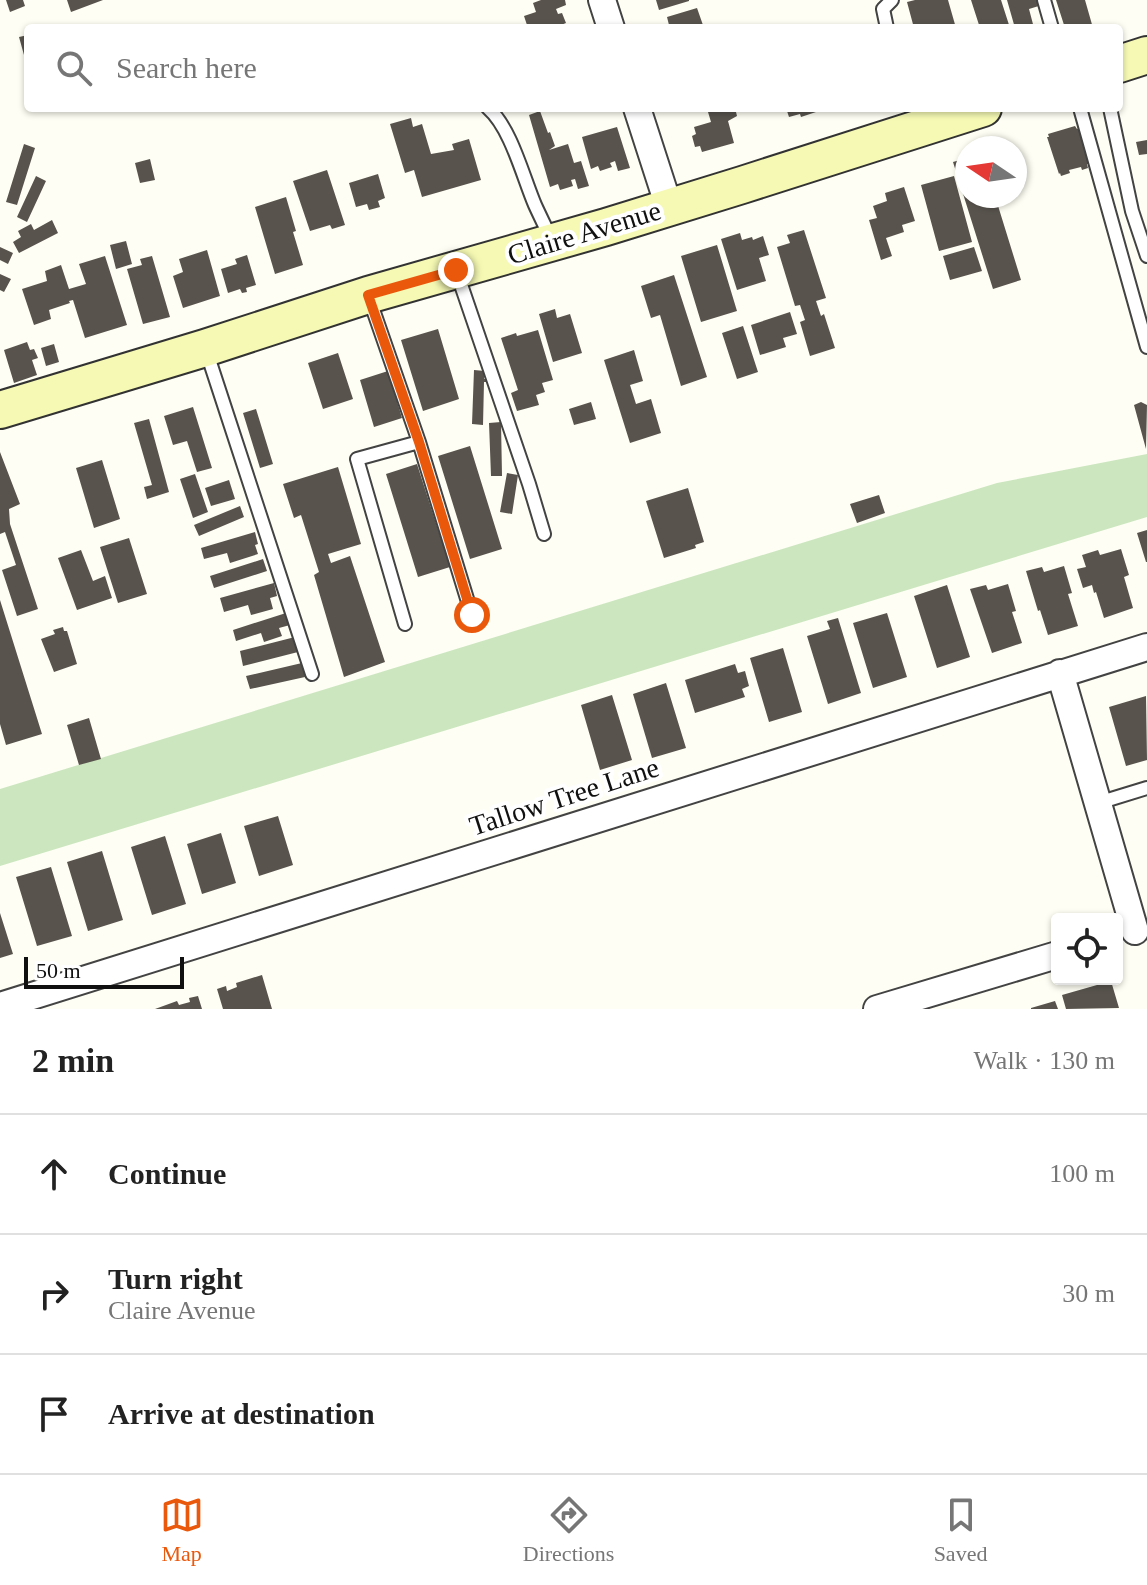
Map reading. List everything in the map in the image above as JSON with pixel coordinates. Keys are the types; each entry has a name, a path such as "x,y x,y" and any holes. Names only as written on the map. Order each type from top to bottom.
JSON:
{"street":[{"path":"602,0 610,24"},
{"path":"1123,63 1147,55"},
{"path":"638,112 669,207"},
{"name":"Claire Avenue","path":"0,410 368,295 669,207 908,126 966,112"},
{"name":"Tallow Tree Lane","path":"0,1006 1147,647"},
{"path":"1060,673 1133,932"},
{"path":"877,1009 1051,957"}],"lane":[{"path":"886,24 883,9 892,0"},
{"path":"1044,0 1051,24"},
{"path":"492,112 513,146 552,242"},
{"path":"1081,112 1147,347"},
{"path":"1111,112 1132,211 1147,256"},
{"path":"456,270 544,534"},
{"path":"368,295 419,442 472,615"},
{"path":"205,348 312,674"},
{"path":"405,624 357,459 419,442"},
{"path":"1098,803 1147,788"}],"green space":[{"path":"1147,454 1147,517 0,866 0,789 997,483"}],"building":[{"path":"6,0 23,0 25,6 10,12"},
{"path":"67,0 103,0 71,12"},
{"path":"565,0 566,5 556,9 558,14 562,13 566,23 527,24 524,16 536,12 533,3"},
{"path":"656,0 689,0 689,1 659,10"},
{"path":"948,0 955,24 913,24 907,2"},
{"path":"971,0 1001,0 1009,24 979,24"},
{"path":"1007,0 1041,0 1042,5 1029,9 1033,24 1014,24"},
{"path":"1056,0 1085,0 1092,24 1064,24"},
{"path":"697,8 703,24 669,24 667,17"},
{"path":"24,36 24,55 19,37"},
{"path":"540,112 555,146 549,150 568,144 574,163 581,161 589,186 578,189 575,179 571,180 573,186 560,190 558,184 550,187 529,115"},
{"path":"708,112 736,112 737,116 728,121 734,143 702,152 700,146 695,147 692,136 696,134 694,127 711,122"},
{"path":"787,112 816,112 801,117 800,114 789,117"},
{"path":"411,118 413,127 422,124 431,154 454,150 452,144 469,139 481,180 422,197 414,170 405,173 390,124"},
{"path":"1075,126 1079,128 1090,164 1087,164 1088,168 1069,170 1070,173 1061,176 1047,137 1048,134"},
{"path":"617,127 630,168 618,171 615,161 610,163 612,167 600,171 598,166 591,169 582,137"},
{"path":"1147,140 1147,154 1139,155 1136,142"},
{"path":"24,144 35,148 17,205 6,202"},
{"path":"150,159 155,180 140,183 135,163"},
{"path":"327,170 345,225 332,229 330,225 310,231 293,181"},
{"path":"378,174 385,198 378,201 380,207 369,210 367,204 356,207 349,183"},
{"path":"36,176 46,181 27,222 17,217"},
{"path":"954,176 955,208 963,208 972,242 939,251 921,185"},
{"path":"904,187 915,221 902,225 904,232 886,238 892,256 881,260 869,220 877,218 873,206 887,201 885,193"},
{"path":"286,197 303,265 275,274 255,207"},
{"path":"967,208 999,208 1021,280 993,289"},
{"path":"52,220 58,233 19,253 13,242 21,237 18,231 31,224 34,230"},
{"path":"804,230 826,298 816,301 821,316 824,314 835,348 810,356 800,322 805,320 800,305 795,306 777,247 790,243 787,235"},
{"path":"740,233 742,240 763,236 769,255 759,258 766,281 737,290 721,239"},
{"path":"126,241 132,264 116,269 110,245"},
{"path":"717,245 737,311 701,322 681,256"},
{"path":"0,247 13,253 8,264 0,260"},
{"path":"974,247 982,271 950,280 943,256"},
{"path":"207,250 220,296 183,308 173,276 183,272 179,259"},
{"path":"247,255 256,285 246,288 247,292 242,293 240,289 228,293 221,269 237,264 235,259"},
{"path":"105,256 127,325 85,338 73,300 49,310 51,319 34,325 22,289 47,281 45,271 61,265 69,289 86,284 79,264"},
{"path":"152,256 170,317 143,324 127,269 142,265 140,259"},
{"path":"0,274 11,279 4,292 0,290"},
{"path":"674,275 707,377 681,386 660,315 651,318 641,286"},
{"path":"555,309 557,318 570,314 582,353 553,362 539,314"},
{"path":"790,312 797,334 783,338 786,347 760,355 751,325"},
{"path":"743,326 758,372 737,379 722,333"},
{"path":"438,329 459,399 423,411 401,340"},
{"path":"538,330 553,380 542,383 545,392 536,395 539,405 517,411 511,393 518,390 501,338"},
{"path":"27,342 38,358 32,360 37,375 14,383 4,350"},
{"path":"54,344 59,362 46,366 41,348"},
{"path":"634,350 643,381 630,385 636,404 651,399 661,433 630,443 604,360"},
{"path":"338,353 353,399 323,409 308,363"},
{"path":"474,370 485,371 484,379 488,379 484,382 483,425 472,424"},
{"path":"388,371 402,418 374,427 360,380"},
{"path":"591,402 596,419 574,425 569,409"},
{"path":"1141,402 1147,405 1146,449 1134,405"},
{"path":"193,407 212,468 197,472 187,441 173,445 164,416"},
{"path":"256,409 273,464 260,468 243,413"},
{"path":"149,419 169,492 147,499 144,487 152,485 134,423"},
{"path":"501,422 502,476 491,476 489,423"},
{"path":"470,446 502,549 470,559 438,456"},
{"path":"0,452 20,504 9,509 10,524 38,609 17,616 2,570 16,565 5,532 0,534"},
{"path":"102,460 120,519 94,528 76,468"},
{"path":"417,464 450,567 418,577 386,474"},
{"path":"338,467 361,544 328,554 331,563 350,556 385,662 344,677 314,575 319,572 301,515 294,518 283,484"},
{"path":"507,473 518,475 512,514 500,512"},
{"path":"195,474 208,512 193,518 180,479"},
{"path":"229,480 235,499 211,506 205,488"},
{"path":"688,488 704,542 695,545 696,548 664,558 646,501"},
{"path":"879,495 885,513 857,523 850,504"},
{"path":"240,506 244,517 199,536 194,525"},
{"path":"1147,530 1147,562 1146,562 1137,533"},
{"path":"255,532 258,554 230,563 227,553 204,559 201,548"},
{"path":"129,538 147,594 118,603 100,547"},
{"path":"1121,549 1129,575 1124,577 1133,608 1104,618 1096,592 1092,585 1083,588 1077,569 1086,567 1082,555 1098,550 1100,555"},
{"path":"81,550 93,581 105,576 112,598 77,610 58,558"},
{"path":"263,559 267,571 214,588 210,576"},
{"path":"1064,566 1072,593 1068,594 1078,626 1048,635 1026,571 1042,567 1044,572"},
{"path":"274,583 277,596 270,598 273,609 251,615 248,605 224,612 220,598"},
{"path":"1008,584 1016,611 1012,612 1022,643 992,653 970,589 986,585 988,590"},
{"path":"947,585 970,657 937,668 914,596"},
{"path":"0,600 42,734 6,745 0,724"},
{"path":"286,613 290,625 279,628 282,636 264,642 261,633 236,641 233,630"},
{"path":"887,613 907,677 873,688 853,623"},
{"path":"838,618 861,693 828,704 807,636 830,629 827,621"},
{"path":"63,627 77,664 54,672 41,639"},
{"path":"295,637 298,652 243,666 240,651"},
{"path":"783,648 802,712 769,722 750,658"},
{"path":"302,663 305,677 250,689 246,676"},
{"path":"735,664 738,673 745,671 749,686 742,689 745,697 695,713 685,680"},
{"path":"666,683 686,748 652,758 633,694"},
{"path":"612,695 632,760 600,770 581,705"},
{"path":"1146,696 1147,760 1126,766 1109,707"},
{"path":"89,718 101,759 79,765 67,725"},
{"path":"278,816 293,865 259,876 244,826"},
{"path":"221,833 236,883 202,894 187,844"},
{"path":"165,836 186,904 152,915 131,847"},
{"path":"102,851 123,920 88,931 67,862"},
{"path":"51,867 72,936 37,946 16,877"},
{"path":"0,913 13,954 0,958"},
{"path":"262,975 272,1009 223,1009 217,989 226,986 227,991 237,987 236,983"},
{"path":"1097,985 1112,985 1119,1008 1066,1009 1062,995"},
{"path":"198,996 202,1009 155,1009 177,1001 179,1005 190,1002 189,998"},
{"path":"1055,1001 1058,1009 1031,1009 1031,1008"}],"route":[{"path":"456,270 368,295 419,442 472,615"}]}
